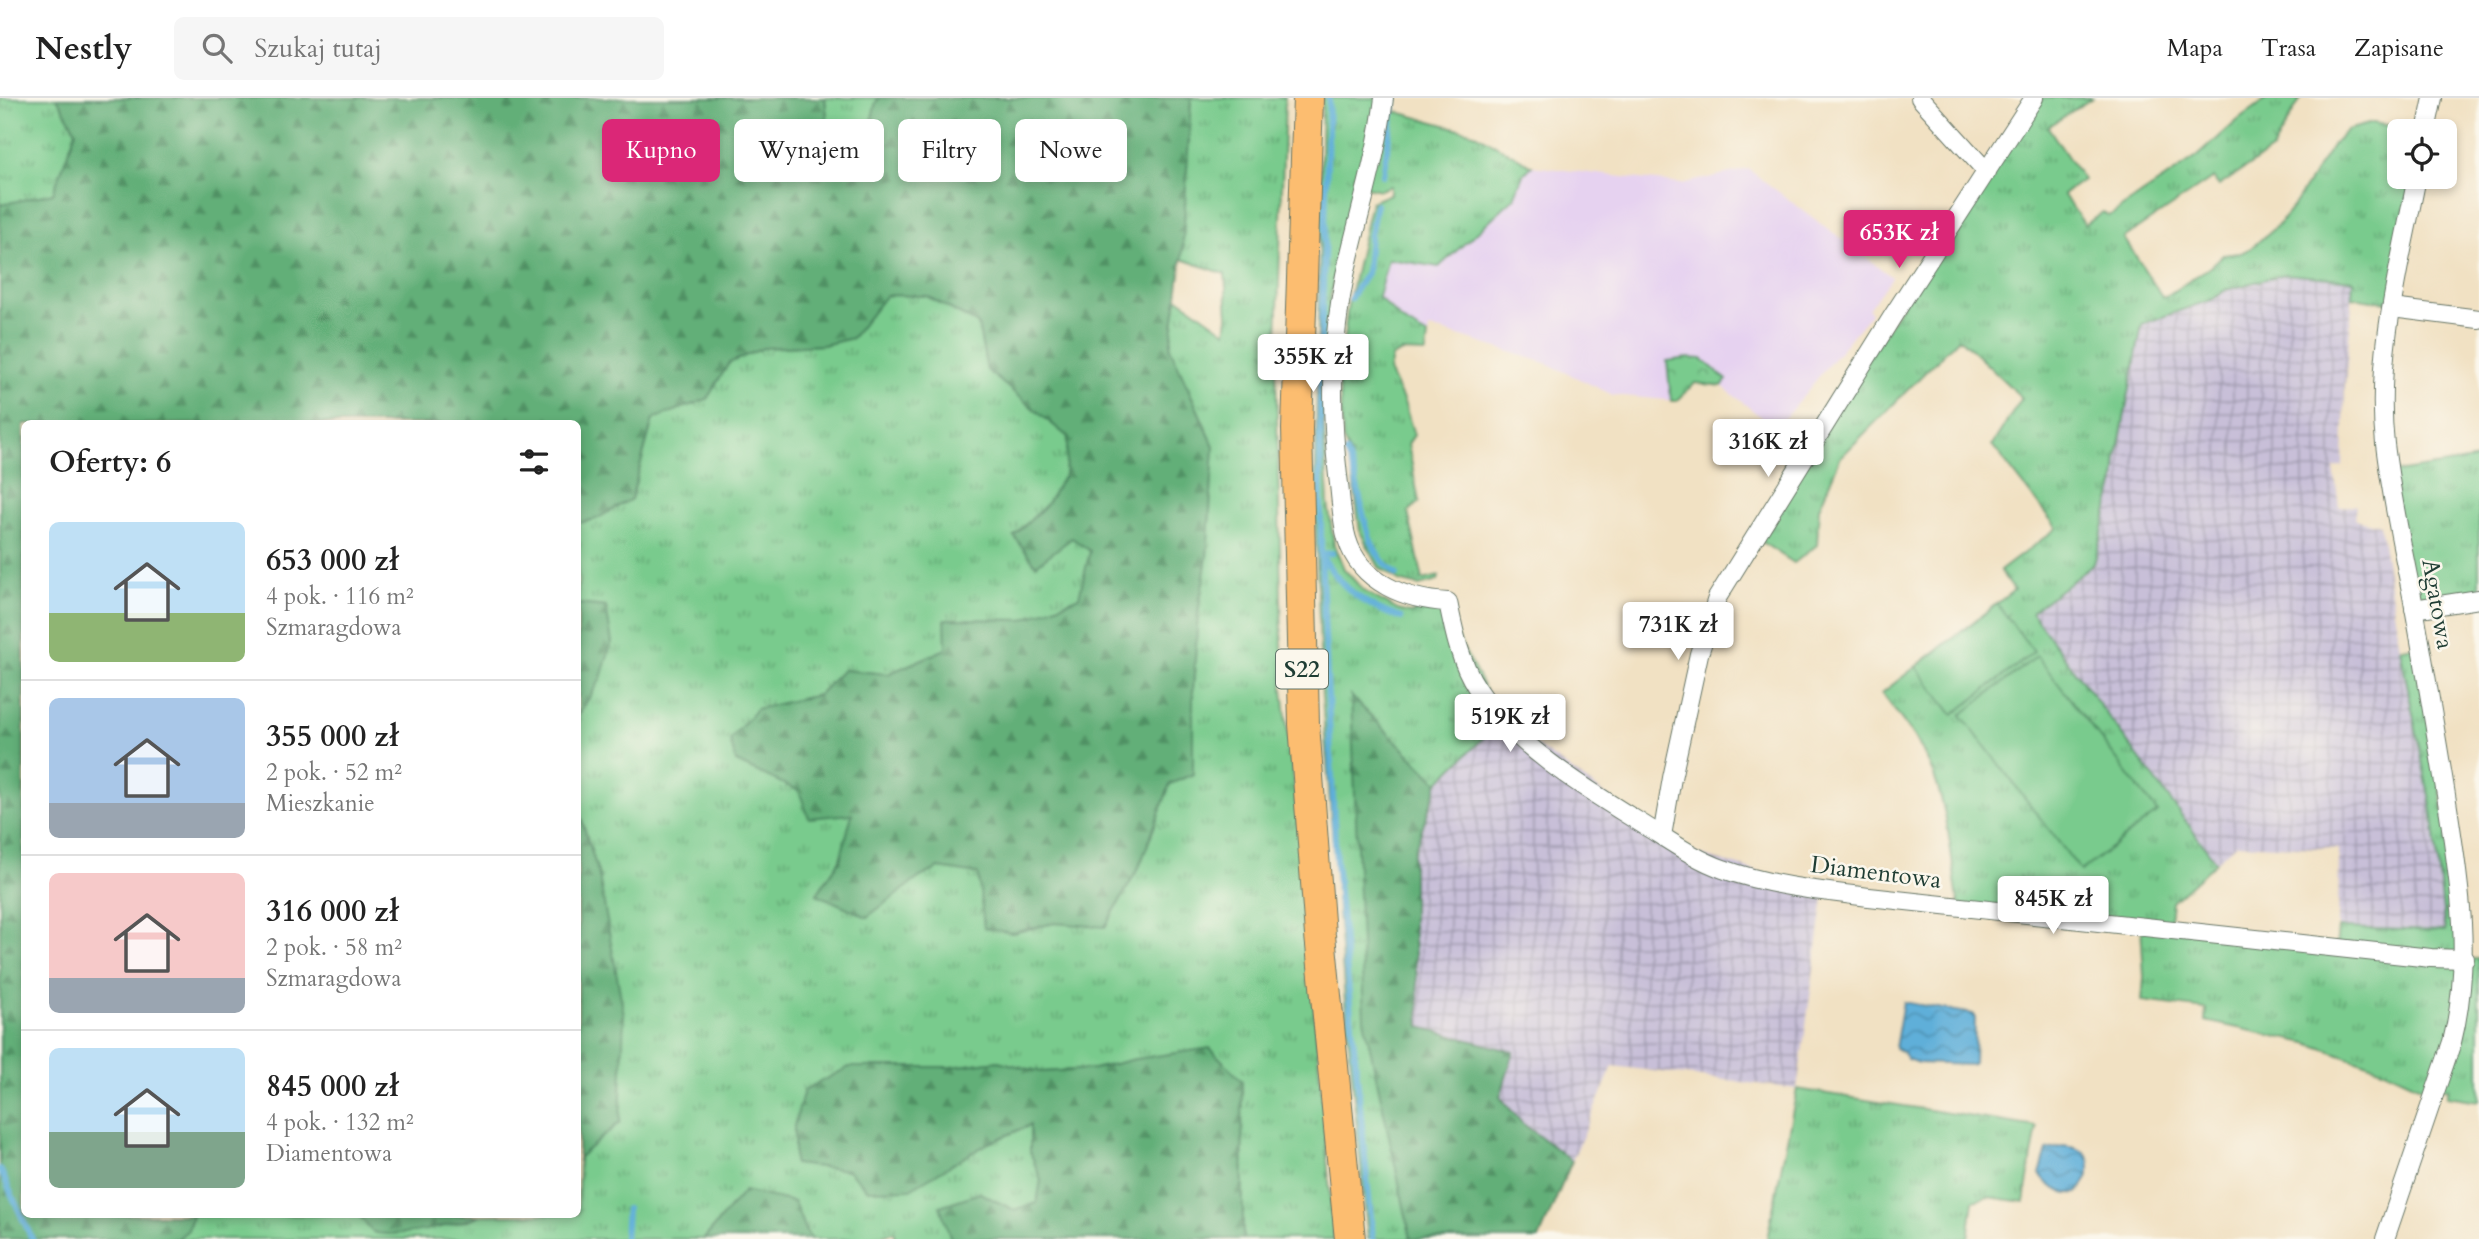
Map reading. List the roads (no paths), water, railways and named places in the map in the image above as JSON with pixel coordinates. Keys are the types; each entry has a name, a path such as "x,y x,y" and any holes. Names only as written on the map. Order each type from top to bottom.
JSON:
{"highway":[{"name":"S22","path":"1308,98 1297,429 1303,697 1320,935 1350,1239"}],"street":[{"name":"Diamentowa","path":"1384,98 1345,277 1334,361 1332,424 1347,538 1364,569 1387,587 1418,600 1448,603 1469,675 1501,720 1542,755 1615,807 1697,858 1726,870 1804,888 2431,958 2465,959"},
{"path":"1920,98 1987,172"},
{"path":"1662,836 1673,769 1699,654 1717,598 1894,314 2034,98"},
{"path":"2429,119 2433,98"},
{"name":"Agatowa","path":"2385,1239 2452,1042 2460,1009 2465,959 2454,847 2385,443 2384,379 2392,308 2415,189"},
{"path":"2392,308 2479,319"},
{"path":"2414,609 2479,599"}],"water":[{"path":"1903,1002 1973,1014 1974,1063 1918,1063 1907,1059 1904,1053 1895,1048"},
{"path":"2063,1146 2081,1150 2089,1158 2088,1174 2077,1193 2056,1189 2040,1174 2047,1150"}],"waterway":[{"path":"1329,98 1320,378 1321,554 1336,862 1373,1239"},
{"path":"1383,175 1395,98"},
{"path":"1350,299 1367,272 1376,205"},
{"path":"1346,453 1374,547 1397,575"},
{"path":"1332,553 1321,554 1336,576 1354,594 1376,608 1401,618"},
{"path":"0,1169 21,1215"},
{"path":"625,1239 627,1209"},
{"path":"22,1218 32,1239"}]}
